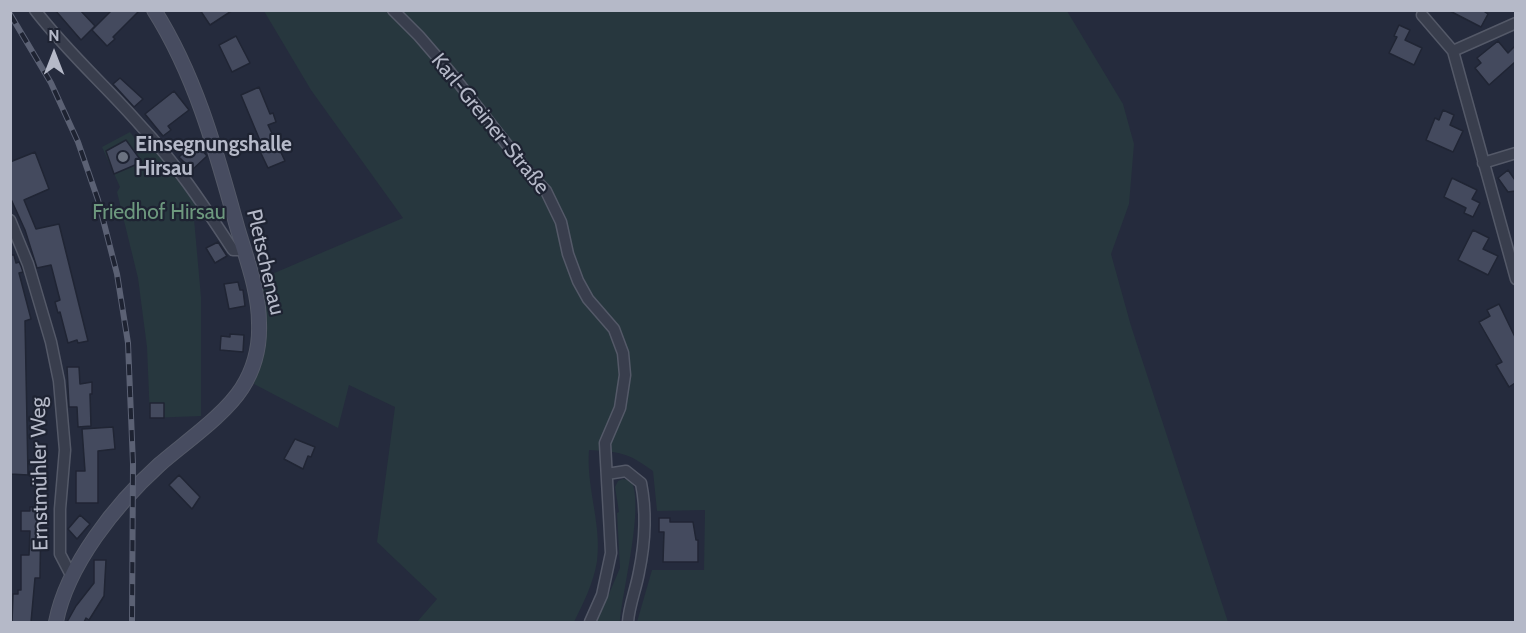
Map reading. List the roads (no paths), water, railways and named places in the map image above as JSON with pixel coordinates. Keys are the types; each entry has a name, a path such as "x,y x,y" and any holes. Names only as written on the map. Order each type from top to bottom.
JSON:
{"main road":[{"name":"Pletschenau","path":"72,577 90,544 119,506 158,466 228,404 241,389 253,365 258,344 258,305 209,126 189,78 154,10"},
{"path":"56,622 59,607 72,577"}],"street":[{"path":"35,10 53,33 141,125 192,186 233,250 244,250"},
{"name":"Karl-Greiner-Straße","path":"393,10 450,72 530,174 546,190 561,222 568,254 578,281 588,299 614,329 623,353 625,375 620,408 605,443 611,553 602,595 590,622"},
{"path":"1422,15 1453,51 1515,279"},
{"path":"1453,51 1515,23"},
{"path":"1483,163 1515,153"},
{"name":"Ernstmühler Weg","path":"10,220 28,264 51,342 59,381 65,450 60,509 60,554 72,577"},
{"path":"607,474 626,471 641,483 644,501 645,526 640,571 628,622"}],"railway":[{"path":"10,14 51,83 78,142 98,200 117,274 128,343 133,464 132,622"}],"place":[{"name":"Einsegnungshalle Hirsau","path":"123,157"}],"park label":[{"name":"Friedhof Hirsau","path":"159,213"}]}
